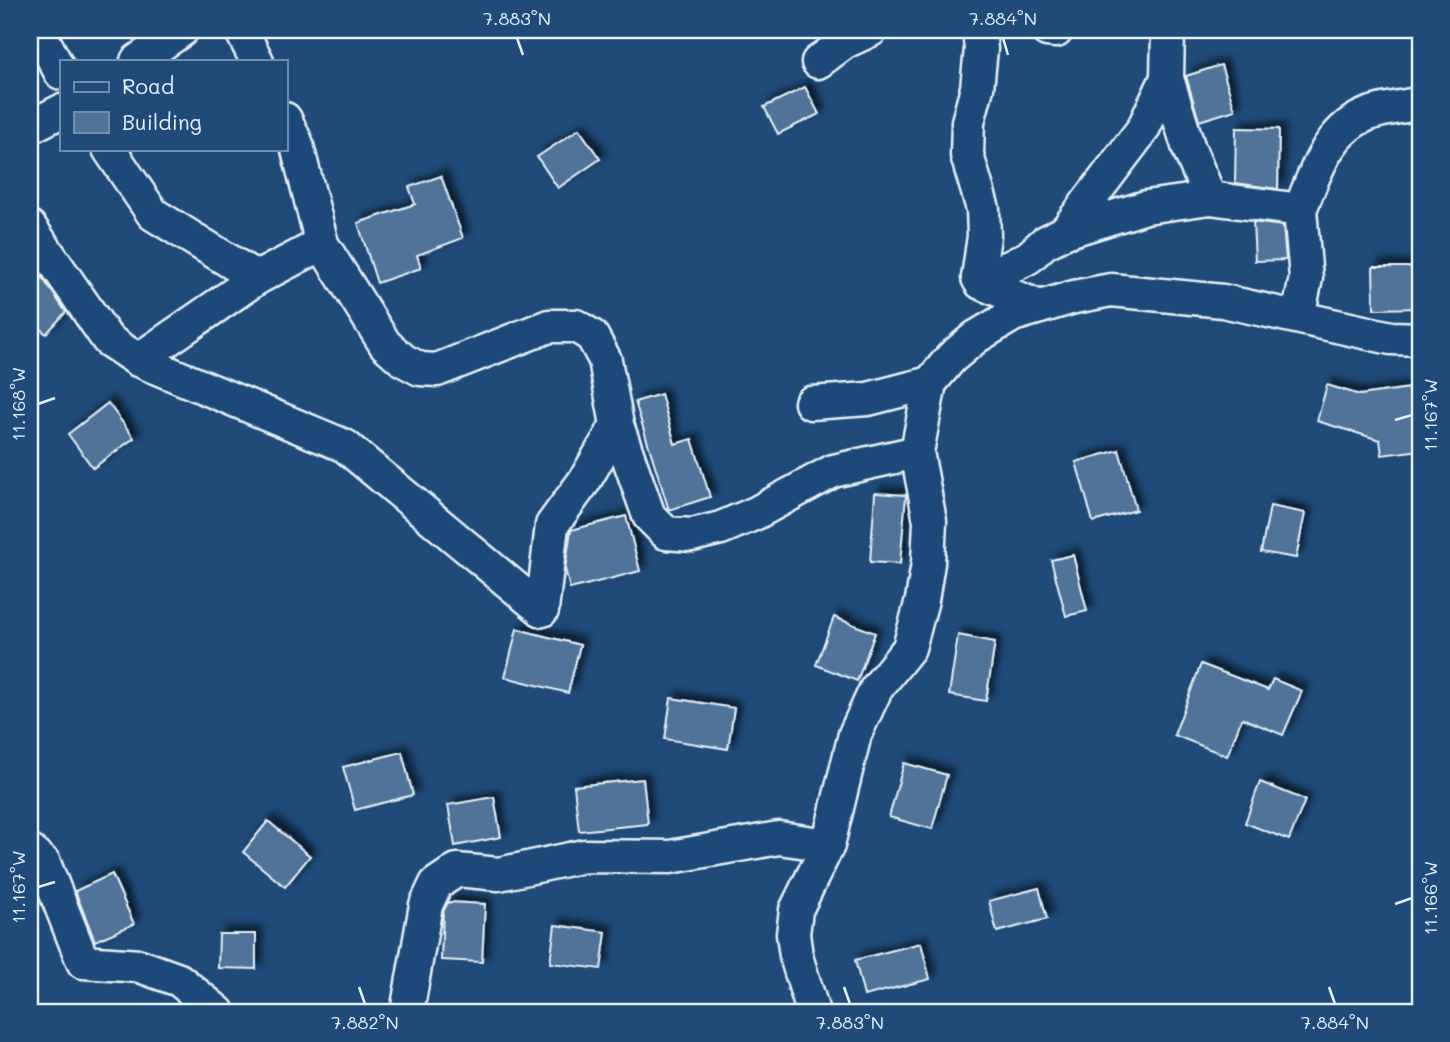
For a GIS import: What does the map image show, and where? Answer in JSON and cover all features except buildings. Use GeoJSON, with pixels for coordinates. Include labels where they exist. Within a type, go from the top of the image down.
{"type":"FeatureCollection","features":[{"type":"Feature","properties":{"kind":"street"},"geometry":{"type":"LineString","coordinates":[[38,30],[60,71]]}},
{"type":"Feature","properties":{"kind":"street"},"geometry":{"type":"LineString","coordinates":[[138,60],[182,30]]}},
{"type":"Feature","properties":{"kind":"street"},"geometry":{"type":"LineString","coordinates":[[241,30],[256,60]]}},
{"type":"Feature","properties":{"kind":"street"},"geometry":{"type":"LineString","coordinates":[[817,62],[845,42],[871,30]]}},
{"type":"Feature","properties":{"kind":"street"},"geometry":{"type":"LineString","coordinates":[[979,30],[977,88],[968,122],[967,155],[983,209],[984,236],[978,269],[979,279],[981,283],[1040,307]]}},
{"type":"Feature","properties":{"kind":"street"},"geometry":{"type":"LineString","coordinates":[[1168,30],[1167,78],[1189,149],[1210,198]]}},
{"type":"Feature","properties":{"kind":"street"},"geometry":{"type":"LineString","coordinates":[[1065,232],[1143,129],[1167,78]]}},
{"type":"Feature","properties":{"kind":"street"},"geometry":{"type":"LineString","coordinates":[[1298,317],[1306,278],[1300,210],[1320,161],[1342,128],[1370,114],[1420,103]]}},
{"type":"Feature","properties":{"kind":"street"},"geometry":{"type":"LineString","coordinates":[[30,127],[60,112]]}},
{"type":"Feature","properties":{"kind":"street"},"geometry":{"type":"LineString","coordinates":[[287,123],[296,142],[322,244],[385,344],[402,360],[420,369],[437,370],[550,326],[576,326],[592,336],[606,360],[617,425],[649,516],[666,533],[692,535],[721,528],[757,513],[833,471],[918,452]]}},
{"type":"Feature","properties":{"kind":"street"},"geometry":{"type":"LineString","coordinates":[[110,150],[153,214],[257,278]]}},
{"type":"Feature","properties":{"kind":"street"},"geometry":{"type":"LineString","coordinates":[[979,279],[1021,261],[1044,243],[1065,232],[1146,208],[1210,198],[1300,210]]}},
{"type":"Feature","properties":{"kind":"street"},"geometry":{"type":"LineString","coordinates":[[30,227],[108,340],[138,360],[345,446],[542,610],[552,525],[585,480],[617,425]]}},
{"type":"Feature","properties":{"kind":"street"},"geometry":{"type":"LineString","coordinates":[[138,360],[257,278],[322,244]]}},
{"type":"Feature","properties":{"kind":"street"},"geometry":{"type":"LineString","coordinates":[[813,1012],[796,956],[793,934],[796,910],[828,845],[855,734],[876,690],[909,648],[922,600],[928,563],[930,521],[918,452],[930,383],[951,358],[976,337],[1013,315],[1074,297],[1111,290],[1223,301],[1391,338],[1420,339]]}},
{"type":"Feature","properties":{"kind":"street"},"geometry":{"type":"LineString","coordinates":[[811,403],[868,399],[930,383]]}},
{"type":"Feature","properties":{"kind":"street"},"geometry":{"type":"LineString","coordinates":[[407,1012],[426,905],[436,884],[457,870],[499,874],[584,856],[670,857],[779,838],[828,845]]}},
{"type":"Feature","properties":{"kind":"street"},"geometry":{"type":"LineString","coordinates":[[30,851],[44,863],[83,962],[140,966],[178,980],[218,1012]]}}]}
